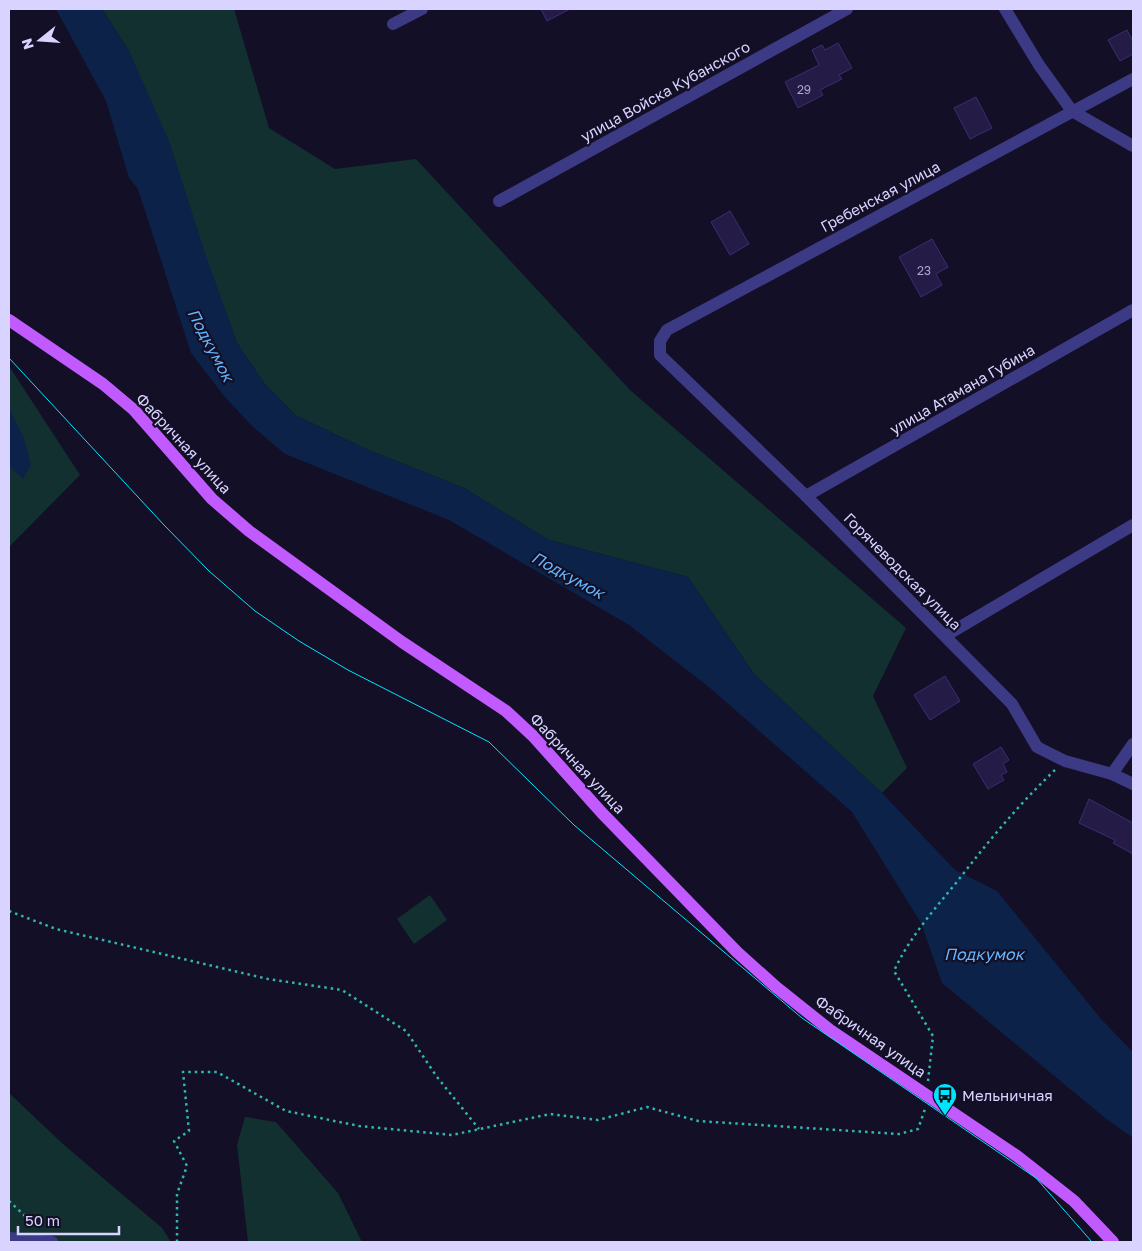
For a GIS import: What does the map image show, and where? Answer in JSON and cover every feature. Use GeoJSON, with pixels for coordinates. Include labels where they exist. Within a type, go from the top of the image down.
{"type":"FeatureCollection","features":[{"type":"Feature","properties":{"kind":"main road","name":"Фабричная улица"},"geometry":{"type":"LineString","coordinates":[[9,320],[103,384],[134,410],[212,499],[249,531],[402,642],[506,711],[533,736],[602,813],[737,952],[830,1030],[1038,1173],[1074,1201],[1113,1242]]}},
{"type":"Feature","properties":{"kind":"street"},"geometry":{"type":"LineString","coordinates":[[393,24],[422,9]]}},
{"type":"Feature","properties":{"kind":"street","name":"улица Войска Кубанского"},"geometry":{"type":"LineString","coordinates":[[499,201],[847,9]]}},
{"type":"Feature","properties":{"kind":"street"},"geometry":{"type":"LineString","coordinates":[[1006,9],[1040,65],[1072,111],[1133,146]]}},
{"type":"Feature","properties":{"kind":"street","name":"Гребенская улица"},"geometry":{"type":"LineString","coordinates":[[660,355],[660,340],[666,330],[1133,79]]}},
{"type":"Feature","properties":{"kind":"street","name":"улица Атамана Губина"},"geometry":{"type":"LineString","coordinates":[[806,496],[1133,310]]}},
{"type":"Feature","properties":{"kind":"street","name":"Горячеводская улица"},"geometry":{"type":"LineString","coordinates":[[660,355],[806,496],[1012,704],[1038,747],[1065,761],[1112,774],[1133,784]]}},
{"type":"Feature","properties":{"kind":"street"},"geometry":{"type":"LineString","coordinates":[[945,636],[1133,525]]}},
{"type":"Feature","properties":{"kind":"street"},"geometry":{"type":"LineString","coordinates":[[1112,774],[1133,744]]}},
{"type":"Feature","properties":{"kind":"street"},"geometry":{"type":"LineString","coordinates":[[9,1238],[51,1242]]}},
{"type":"Feature","properties":{"kind":"path"},"geometry":{"type":"LineString","coordinates":[[177,1242],[177,1194],[187,1166],[174,1141],[189,1131],[184,1072],[217,1072],[286,1111],[359,1126],[452,1135],[550,1114],[598,1120],[647,1106],[698,1122],[899,1134],[918,1129],[925,1110],[933,1036],[894,970],[906,945],[1023,800],[1065,761]]}},
{"type":"Feature","properties":{"kind":"path"},"geometry":{"type":"LineString","coordinates":[[9,911],[66,931],[268,979],[342,990],[406,1031],[437,1077],[479,1129]]}},
{"type":"Feature","properties":{"kind":"path"},"geometry":{"type":"LineString","coordinates":[[9,1201],[51,1242]]}},
{"type":"Feature","properties":{"kind":"green space"},"geometry":{"type":"Polygon","coordinates":[[[102,9],[234,9],[269,128],[335,169],[416,159],[630,390],[906,628],[873,696],[907,768],[882,793],[754,674],[688,577],[549,540],[464,488],[366,449],[295,415],[264,383],[237,343],[129,51],[102,9]]]}},
{"type":"Feature","properties":{"kind":"green space"},"geometry":{"type":"Polygon","coordinates":[[[9,366],[80,475],[9,547],[9,366]]]}},
{"type":"Feature","properties":{"kind":"green space"},"geometry":{"type":"Polygon","coordinates":[[[430,895],[447,920],[414,944],[397,919],[430,895]]]}},
{"type":"Feature","properties":{"kind":"green space"},"geometry":{"type":"Polygon","coordinates":[[[9,1093],[64,1145],[162,1228],[171,1242],[9,1242],[9,1093]]]}},
{"type":"Feature","properties":{"kind":"green space"},"geometry":{"type":"Polygon","coordinates":[[[245,1117],[276,1122],[338,1193],[362,1242],[248,1242],[237,1145],[245,1117]]]}},
{"type":"Feature","properties":{"kind":"water","name":"Подкумок"},"geometry":{"type":"Polygon","coordinates":[[[56,9],[102,9],[129,51],[169,141],[207,259],[237,343],[264,383],[295,415],[366,449],[464,488],[549,540],[688,577],[754,674],[882,793],[955,870],[997,891],[1101,1019],[1133,1052],[1133,1138],[1105,1118],[942,983],[921,923],[852,812],[710,688],[629,625],[449,520],[285,454],[253,427],[224,396],[191,353],[138,189],[129,178],[106,101],[56,9]]]}},
{"type":"Feature","properties":{"kind":"water"},"geometry":{"type":"Polygon","coordinates":[[[9,408],[24,438],[31,465],[23,479],[9,466],[9,408]]]}},
{"type":"Feature","properties":{"kind":"building"},"geometry":{"type":"Polygon","coordinates":[[[541,9],[570,9],[547,21],[541,9]]]}},
{"type":"Feature","properties":{"kind":"building"},"geometry":{"type":"Polygon","coordinates":[[[1127,30],[1133,41],[1133,54],[1120,61],[1108,40],[1127,30]]]}},
{"type":"Feature","properties":{"kind":"building"},"geometry":{"type":"Polygon","coordinates":[[[838,43],[852,68],[839,75],[842,79],[820,90],[823,95],[798,108],[785,82],[819,65],[812,50],[822,45],[825,50],[838,43]]]}},
{"type":"Feature","properties":{"kind":"building"},"geometry":{"type":"Polygon","coordinates":[[[976,97],[992,128],[970,139],[954,108],[976,97]]]}},
{"type":"Feature","properties":{"kind":"building"},"geometry":{"type":"Polygon","coordinates":[[[730,211],[749,244],[730,255],[711,222],[730,211]]]}},
{"type":"Feature","properties":{"kind":"building"},"geometry":{"type":"Polygon","coordinates":[[[932,239],[948,267],[936,274],[942,285],[921,297],[899,257],[932,239]]]}},
{"type":"Feature","properties":{"kind":"building"},"geometry":{"type":"Polygon","coordinates":[[[945,676],[960,701],[930,720],[914,695],[945,676]]]}},
{"type":"Feature","properties":{"kind":"building"},"geometry":{"type":"Polygon","coordinates":[[[1001,747],[1009,760],[1003,764],[1007,772],[1001,775],[1004,780],[988,789],[973,764],[1001,747]]]}},
{"type":"Feature","properties":{"kind":"building"},"geometry":{"type":"Polygon","coordinates":[[[1089,799],[1133,823],[1133,854],[1113,843],[1115,840],[1079,823],[1089,799]]]}},
{"type":"Feature","properties":{"kind":"tram line"},"geometry":{"type":"LineString","coordinates":[[9,358],[164,525],[209,571],[255,611],[299,641],[348,670],[489,742],[574,825],[802,1018],[1036,1178],[1092,1242]]}},
{"type":"Feature","properties":{"kind":"place","name":"Мельничная"},"geometry":{"type":"Point","coordinates":[945,1116]}}]}
